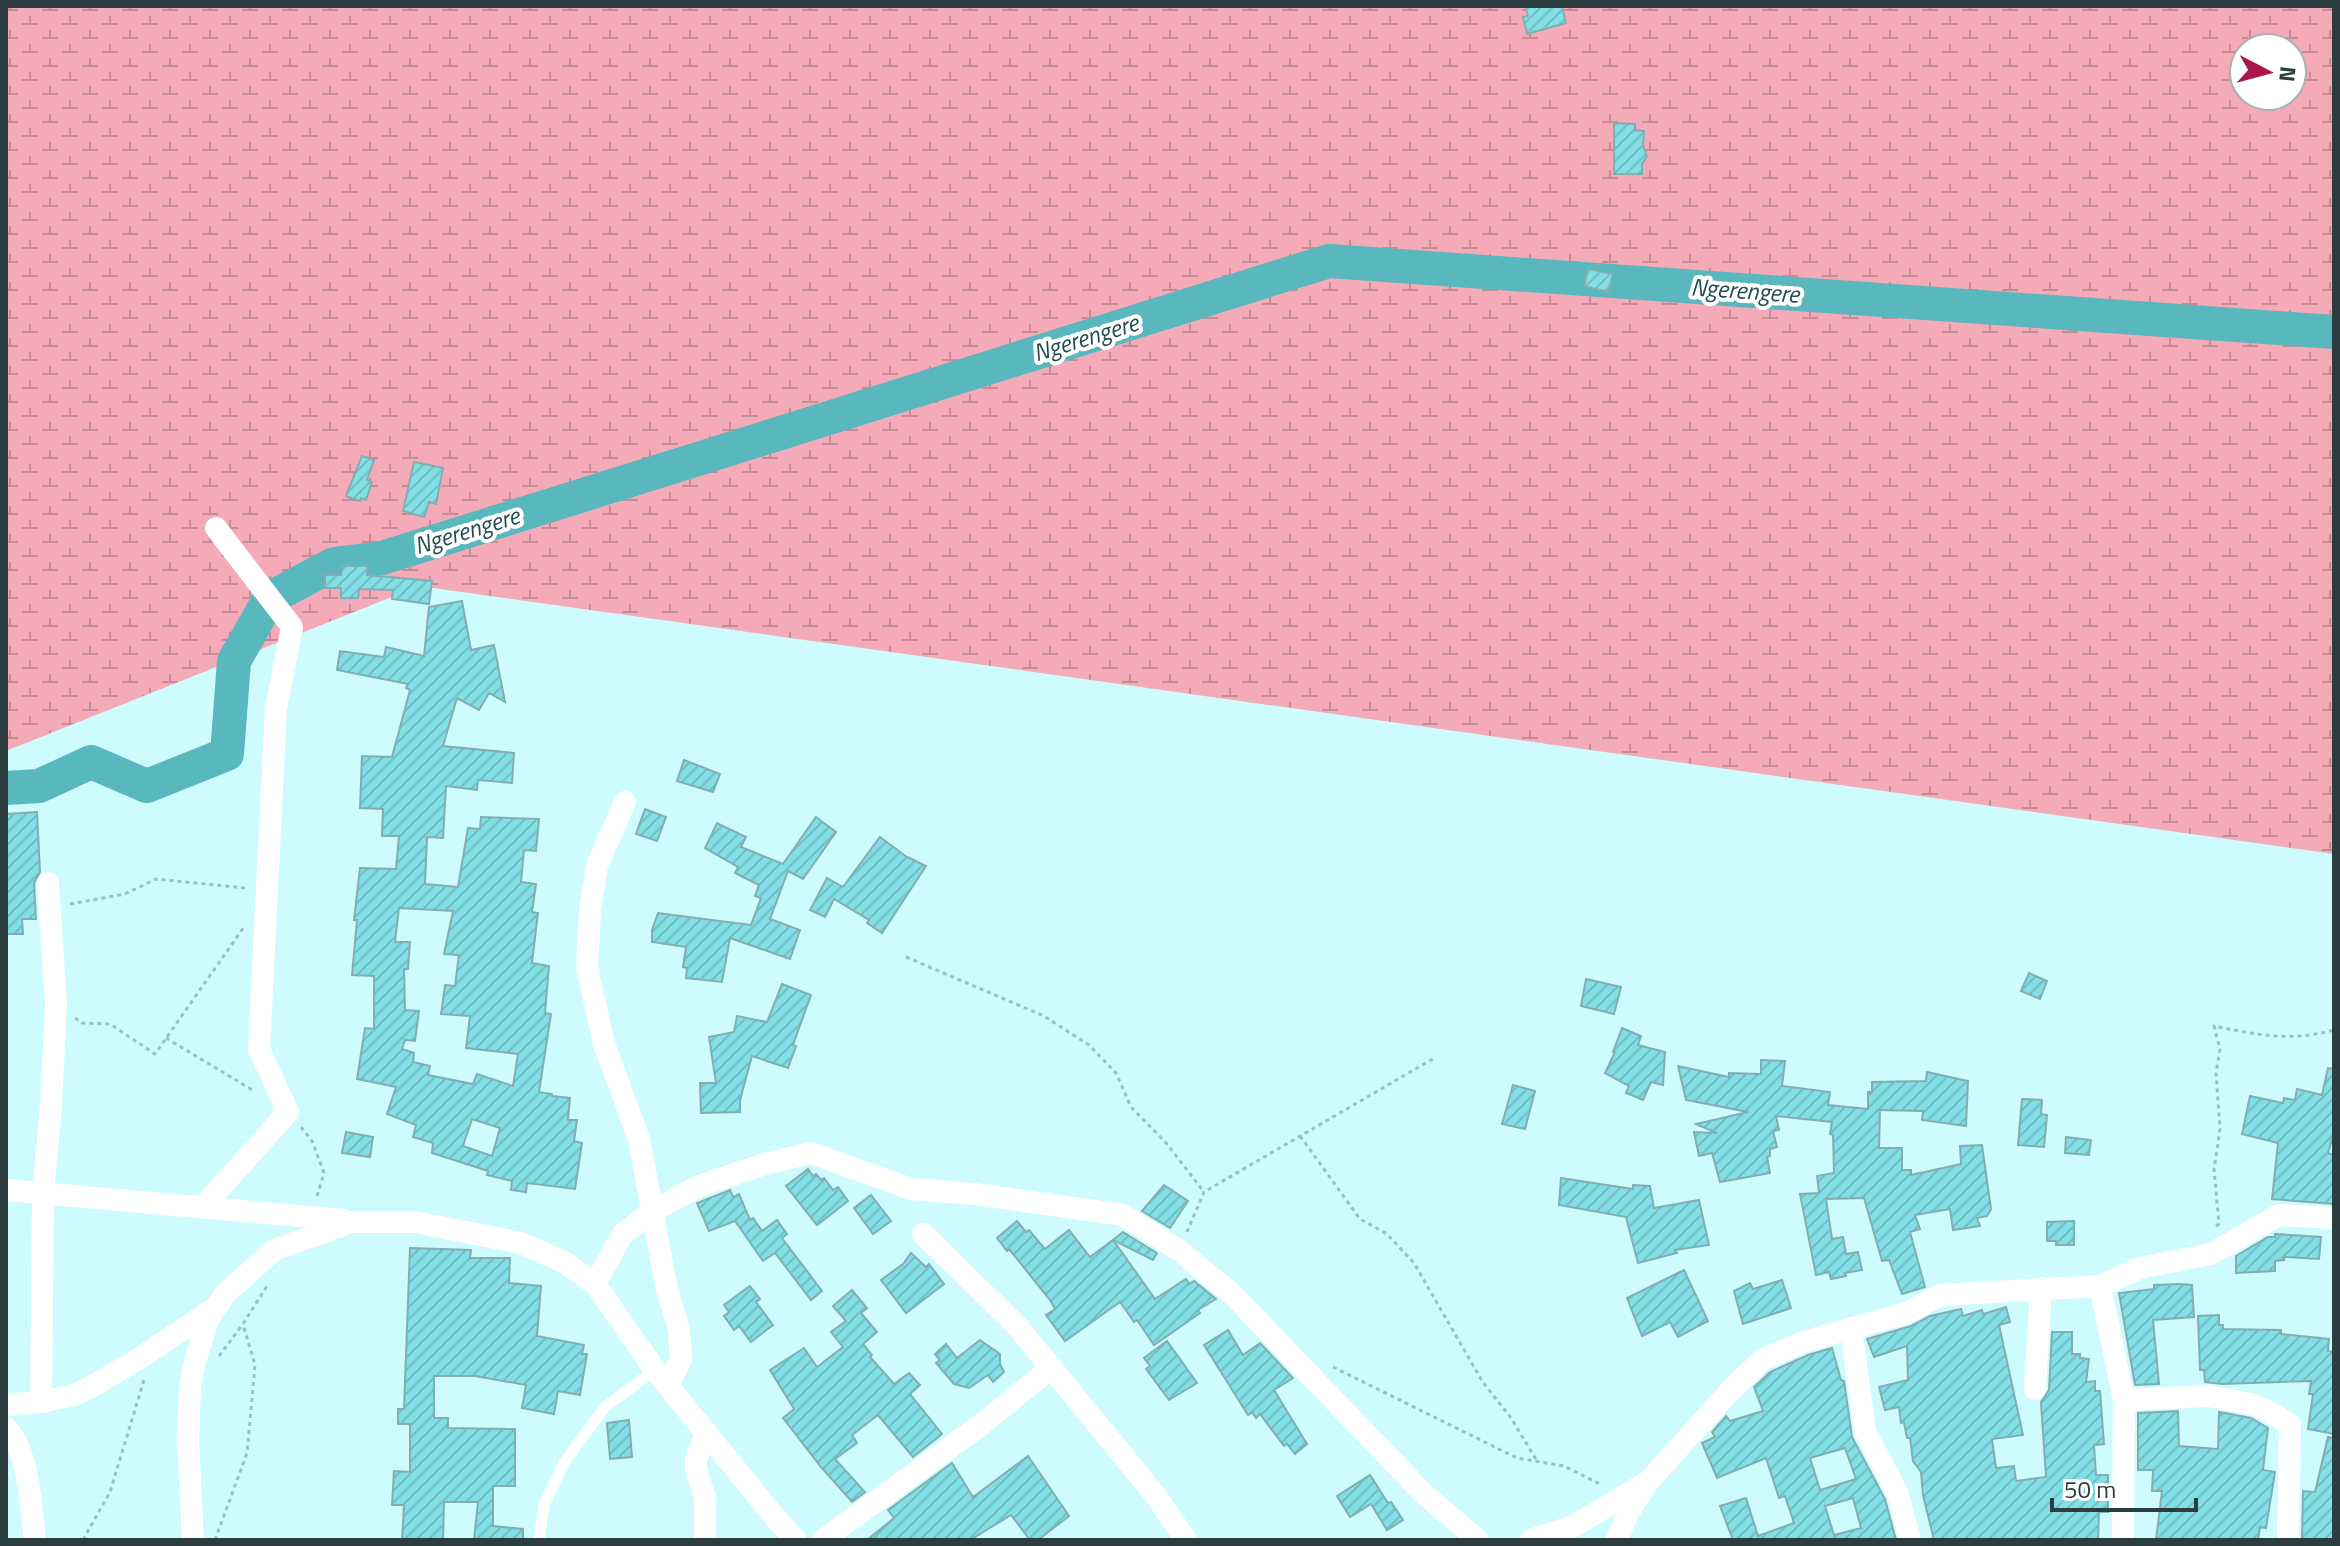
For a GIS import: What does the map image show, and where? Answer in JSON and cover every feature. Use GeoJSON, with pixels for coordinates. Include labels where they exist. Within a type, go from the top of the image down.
{"type":"FeatureCollection","features":[{"type":"Feature","properties":{"kind":"street"},"geometry":{"type":"LineString","coordinates":[[204,1206],[288,1112],[259,1049],[263,890],[276,708],[292,627],[216,528]]}},
{"type":"Feature","properties":{"kind":"street"},"geometry":{"type":"LineString","coordinates":[[625,802],[597,866],[590,909],[587,967],[604,1044],[639,1139],[667,1290],[681,1344],[681,1359],[662,1378]]}},
{"type":"Feature","properties":{"kind":"street"},"geometry":{"type":"LineString","coordinates":[[41,1402],[43,1192],[56,1005],[48,883]]}},
{"type":"Feature","properties":{"kind":"street"},"geometry":{"type":"LineString","coordinates":[[595,1284],[622,1235],[653,1211],[699,1186],[765,1164],[811,1153],[911,1189],[974,1194],[1123,1215],[1180,1251],[1232,1294],[1424,1494],[1478,1540]]}},
{"type":"Feature","properties":{"kind":"street"},"geometry":{"type":"LineString","coordinates":[[6,1190],[352,1222],[415,1222],[521,1243],[564,1262],[595,1284],[662,1378],[796,1540]]}},
{"type":"Feature","properties":{"kind":"street"},"geometry":{"type":"LineString","coordinates":[[1618,1539],[1628,1513],[1649,1481],[1762,1360],[1803,1342],[1907,1313],[1940,1295],[2100,1286],[2140,1268],[2211,1254],[2279,1215],[2334,1218]]}},
{"type":"Feature","properties":{"kind":"street"},"geometry":{"type":"LineString","coordinates":[[193,1540],[188,1440],[190,1387],[201,1338],[225,1294],[274,1250],[352,1222]]}},
{"type":"Feature","properties":{"kind":"street"},"geometry":{"type":"LineString","coordinates":[[923,1234],[1018,1327],[1156,1496],[1186,1540]]}},
{"type":"Feature","properties":{"kind":"street"},"geometry":{"type":"LineString","coordinates":[[2100,1286],[2124,1400],[2123,1540]]}},
{"type":"Feature","properties":{"kind":"street"},"geometry":{"type":"LineString","coordinates":[[2035,1389],[2041,1288]]}},
{"type":"Feature","properties":{"kind":"street"},"geometry":{"type":"LineString","coordinates":[[6,1405],[74,1395],[149,1352],[217,1307]]}},
{"type":"Feature","properties":{"kind":"street"},"geometry":{"type":"LineString","coordinates":[[1851,1328],[1865,1431],[1898,1494],[1910,1540]]}},
{"type":"Feature","properties":{"kind":"street"},"geometry":{"type":"LineString","coordinates":[[823,1540],[982,1424],[1051,1368]]}},
{"type":"Feature","properties":{"kind":"street"},"geometry":{"type":"LineString","coordinates":[[2124,1400],[2209,1396],[2256,1405],[2290,1424],[2288,1540]]}},
{"type":"Feature","properties":{"kind":"street"},"geometry":{"type":"LineString","coordinates":[[6,1428],[20,1451],[26,1474],[35,1540]]}},
{"type":"Feature","properties":{"kind":"street"},"geometry":{"type":"LineString","coordinates":[[705,1540],[705,1498],[696,1460],[706,1432]]}},
{"type":"Feature","properties":{"kind":"street"},"geometry":{"type":"LineString","coordinates":[[1531,1540],[1574,1526],[1649,1481]]}},
{"type":"Feature","properties":{"kind":"lane"},"geometry":{"type":"LineString","coordinates":[[539,1540],[544,1505],[565,1461],[605,1407],[662,1378]]}},
{"type":"Feature","properties":{"kind":"path"},"geometry":{"type":"LineString","coordinates":[[50,908],[125,894],[156,879],[263,890]]}},
{"type":"Feature","properties":{"kind":"path"},"geometry":{"type":"LineString","coordinates":[[56,1005],[82,1023],[110,1024],[155,1054],[243,928]]}},
{"type":"Feature","properties":{"kind":"path"},"geometry":{"type":"LineString","coordinates":[[906,957],[1044,1016],[1089,1045],[1116,1073],[1131,1107],[1167,1144],[1204,1192]]}},
{"type":"Feature","properties":{"kind":"path"},"geometry":{"type":"LineString","coordinates":[[2208,1233],[2219,1224],[2214,1169],[2220,1129],[2216,1073],[2220,1049],[2214,1026],[2265,1036],[2306,1037],[2334,1030]]}},
{"type":"Feature","properties":{"kind":"path"},"geometry":{"type":"LineString","coordinates":[[1180,1251],[1204,1192],[1436,1057]]}},
{"type":"Feature","properties":{"kind":"path"},"geometry":{"type":"LineString","coordinates":[[1300,1136],[1360,1219],[1387,1234],[1414,1263],[1482,1381],[1511,1418],[1537,1461]]}},
{"type":"Feature","properties":{"kind":"path"},"geometry":{"type":"LineString","coordinates":[[215,1540],[247,1453],[255,1365],[243,1324],[273,1276]]}},
{"type":"Feature","properties":{"kind":"path"},"geometry":{"type":"LineString","coordinates":[[83,1540],[110,1492],[141,1392],[149,1352]]}},
{"type":"Feature","properties":{"kind":"path"},"geometry":{"type":"LineString","coordinates":[[1332,1367],[1517,1458],[1564,1466],[1600,1486],[1612,1481]]}},
{"type":"Feature","properties":{"kind":"green space"},"geometry":{"type":"Polygon","coordinates":[[[6,6],[2334,6],[2334,854],[419,586],[6,751],[6,6]]]}},
{"type":"Feature","properties":{"kind":"building"},"geometry":{"type":"Polygon","coordinates":[[[1525,6],[1562,6],[1566,23],[1527,34],[1523,17],[1528,16],[1525,6]]]}},
{"type":"Feature","properties":{"kind":"building"},"geometry":{"type":"Polygon","coordinates":[[[1614,123],[1635,124],[1635,130],[1644,131],[1643,146],[1647,156],[1642,164],[1642,174],[1614,174],[1614,123]]]}},
{"type":"Feature","properties":{"kind":"building"},"geometry":{"type":"Polygon","coordinates":[[[1588,269],[1613,274],[1608,292],[1584,286],[1588,269]]]}},
{"type":"Feature","properties":{"kind":"building"},"geometry":{"type":"Polygon","coordinates":[[[362,456],[374,460],[367,480],[372,482],[366,500],[361,498],[360,501],[346,496],[362,456]]]}},
{"type":"Feature","properties":{"kind":"building"},"geometry":{"type":"Polygon","coordinates":[[[414,462],[443,468],[436,504],[429,502],[424,517],[403,511],[414,462]]]}},
{"type":"Feature","properties":{"kind":"building"},"geometry":{"type":"Polygon","coordinates":[[[342,566],[368,566],[367,575],[432,581],[429,604],[392,599],[393,590],[359,589],[358,598],[341,598],[341,588],[325,588],[325,575],[341,575],[342,566]]]}},
{"type":"Feature","properties":{"kind":"building"},"geometry":{"type":"Polygon","coordinates":[[[462,601],[471,650],[494,645],[505,702],[489,693],[479,710],[457,698],[443,746],[514,753],[512,783],[478,780],[477,790],[446,786],[443,838],[427,837],[425,884],[458,887],[468,828],[480,829],[481,817],[539,819],[536,851],[524,850],[521,882],[536,884],[532,912],[538,913],[532,963],[549,966],[545,1013],[551,1014],[539,1092],[570,1098],[568,1120],[577,1120],[574,1141],[582,1143],[575,1189],[527,1183],[526,1192],[511,1190],[512,1181],[487,1175],[488,1171],[432,1153],[433,1143],[413,1137],[416,1125],[387,1114],[396,1087],[357,1079],[365,1028],[374,1029],[374,976],[352,975],[360,868],[396,869],[399,836],[382,836],[383,809],[360,808],[362,756],[392,757],[410,690],[406,688],[408,684],[337,670],[340,651],[384,657],[386,647],[424,656],[429,607],[462,601]],[[399,908],[395,942],[410,942],[408,969],[404,969],[405,1010],[419,1011],[415,1041],[405,1040],[402,1049],[414,1053],[413,1062],[430,1066],[428,1075],[473,1084],[477,1074],[513,1086],[518,1054],[466,1048],[470,1016],[441,1014],[445,985],[455,986],[459,955],[444,954],[453,911],[399,908]],[[472,1119],[463,1146],[492,1156],[500,1128],[472,1119]]]}},
{"type":"Feature","properties":{"kind":"building"},"geometry":{"type":"Polygon","coordinates":[[[684,760],[720,774],[713,792],[677,781],[684,760]]]}},
{"type":"Feature","properties":{"kind":"building"},"geometry":{"type":"Polygon","coordinates":[[[645,809],[666,817],[657,841],[636,834],[645,809]]]}},
{"type":"Feature","properties":{"kind":"building"},"geometry":{"type":"Polygon","coordinates":[[[37,812],[40,872],[34,883],[36,919],[22,919],[23,934],[6,934],[6,814],[37,812]]]}},
{"type":"Feature","properties":{"kind":"building"},"geometry":{"type":"Polygon","coordinates":[[[816,817],[836,832],[803,879],[788,871],[770,919],[800,930],[790,959],[730,938],[722,982],[686,978],[687,968],[683,967],[686,947],[652,942],[652,930],[658,913],[751,925],[761,898],[755,896],[759,885],[735,873],[738,867],[705,848],[717,823],[746,837],[741,847],[783,864],[816,817]]]}},
{"type":"Feature","properties":{"kind":"building"},"geometry":{"type":"Polygon","coordinates":[[[880,837],[907,857],[926,866],[882,933],[867,923],[869,920],[834,899],[825,917],[810,910],[827,878],[843,887],[880,837]]]}},
{"type":"Feature","properties":{"kind":"building"},"geometry":{"type":"Polygon","coordinates":[[[2029,973],[2047,981],[2040,999],[2021,991],[2029,973]]]}},
{"type":"Feature","properties":{"kind":"building"},"geometry":{"type":"Polygon","coordinates":[[[1586,979],[1621,987],[1614,1014],[1581,1006],[1586,979]]]}},
{"type":"Feature","properties":{"kind":"building"},"geometry":{"type":"Polygon","coordinates":[[[782,984],[811,995],[788,1068],[752,1056],[740,1100],[740,1112],[701,1113],[700,1083],[716,1083],[709,1037],[734,1032],[737,1016],[767,1022],[782,984]]]}},
{"type":"Feature","properties":{"kind":"building"},"geometry":{"type":"Polygon","coordinates":[[[1622,1028],[1641,1036],[1638,1045],[1665,1052],[1663,1085],[1651,1082],[1643,1100],[1626,1093],[1629,1086],[1605,1073],[1622,1028]]]}},
{"type":"Feature","properties":{"kind":"building"},"geometry":{"type":"Polygon","coordinates":[[[1761,1060],[1785,1061],[1782,1086],[1830,1092],[1828,1105],[1868,1109],[1868,1092],[1872,1092],[1872,1082],[1926,1081],[1927,1072],[1968,1081],[1966,1126],[1922,1120],[1923,1111],[1880,1110],[1879,1148],[1902,1148],[1902,1170],[1911,1170],[1911,1175],[1961,1164],[1960,1146],[1982,1145],[1991,1209],[1987,1216],[1977,1218],[1980,1226],[1953,1230],[1950,1209],[1915,1215],[1920,1229],[1910,1232],[1925,1287],[1902,1294],[1889,1260],[1882,1261],[1864,1198],[1826,1199],[1832,1239],[1843,1237],[1846,1254],[1858,1252],[1862,1270],[1831,1279],[1829,1272],[1816,1275],[1800,1194],[1819,1193],[1817,1176],[1834,1173],[1833,1135],[1830,1134],[1832,1122],[1776,1116],[1779,1130],[1773,1131],[1777,1147],[1770,1149],[1770,1156],[1767,1157],[1770,1173],[1720,1182],[1712,1153],[1699,1156],[1694,1132],[1717,1133],[1696,1124],[1748,1112],[1686,1100],[1678,1066],[1729,1077],[1729,1073],[1761,1074],[1761,1060]]]}},
{"type":"Feature","properties":{"kind":"building"},"geometry":{"type":"Polygon","coordinates":[[[2328,1068],[2334,1069],[2334,1133],[2328,1153],[2334,1155],[2334,1204],[2272,1199],[2278,1143],[2242,1134],[2250,1096],[2283,1103],[2284,1098],[2295,1100],[2297,1089],[2322,1095],[2328,1068]]]}},
{"type":"Feature","properties":{"kind":"building"},"geometry":{"type":"Polygon","coordinates":[[[1513,1085],[1535,1091],[1525,1129],[1502,1124],[1513,1085]]]}},
{"type":"Feature","properties":{"kind":"building"},"geometry":{"type":"Polygon","coordinates":[[[2022,1099],[2042,1100],[2041,1114],[2047,1115],[2044,1147],[2018,1145],[2022,1099]]]}},
{"type":"Feature","properties":{"kind":"building"},"geometry":{"type":"Polygon","coordinates":[[[346,1132],[373,1137],[370,1157],[342,1153],[346,1132]]]}},
{"type":"Feature","properties":{"kind":"building"},"geometry":{"type":"Polygon","coordinates":[[[2066,1137],[2091,1140],[2089,1155],[2065,1153],[2066,1137]]]}},
{"type":"Feature","properties":{"kind":"building"},"geometry":{"type":"Polygon","coordinates":[[[808,1169],[813,1176],[816,1174],[821,1180],[824,1178],[833,1190],[838,1187],[848,1201],[817,1225],[786,1186],[808,1169]]]}},
{"type":"Feature","properties":{"kind":"building"},"geometry":{"type":"Polygon","coordinates":[[[1561,1178],[1633,1189],[1633,1185],[1650,1186],[1654,1208],[1699,1200],[1709,1245],[1675,1250],[1677,1253],[1638,1263],[1626,1217],[1559,1205],[1561,1178]]]}},
{"type":"Feature","properties":{"kind":"building"},"geometry":{"type":"Polygon","coordinates":[[[1164,1185],[1188,1201],[1170,1228],[1142,1211],[1164,1185]]]}},
{"type":"Feature","properties":{"kind":"building"},"geometry":{"type":"Polygon","coordinates":[[[730,1190],[733,1197],[739,1194],[750,1220],[753,1218],[762,1231],[777,1220],[787,1234],[782,1238],[822,1291],[811,1300],[775,1253],[763,1261],[735,1221],[709,1231],[697,1203],[730,1190]]]}},
{"type":"Feature","properties":{"kind":"building"},"geometry":{"type":"Polygon","coordinates":[[[871,1195],[891,1221],[873,1234],[854,1208],[871,1195]]]}},
{"type":"Feature","properties":{"kind":"building"},"geometry":{"type":"Polygon","coordinates":[[[1017,1221],[1045,1249],[1069,1230],[1090,1257],[1113,1240],[1155,1299],[1186,1279],[1189,1284],[1194,1281],[1216,1299],[1154,1345],[1120,1302],[1065,1341],[1046,1315],[1055,1309],[1050,1300],[997,1238],[1017,1221]]]}},
{"type":"Feature","properties":{"kind":"building"},"geometry":{"type":"Polygon","coordinates":[[[2074,1221],[2074,1245],[2056,1245],[2056,1241],[2047,1241],[2047,1222],[2074,1221]]]}},
{"type":"Feature","properties":{"kind":"building"},"geometry":{"type":"Polygon","coordinates":[[[1123,1232],[1157,1253],[1153,1260],[1113,1240],[1123,1232]]]}},
{"type":"Feature","properties":{"kind":"building"},"geometry":{"type":"Polygon","coordinates":[[[2275,1234],[2321,1237],[2319,1259],[2284,1257],[2284,1260],[2275,1261],[2275,1271],[2236,1273],[2236,1256],[2268,1237],[2275,1237],[2275,1234]]]}},
{"type":"Feature","properties":{"kind":"building"},"geometry":{"type":"Polygon","coordinates":[[[410,1248],[471,1250],[470,1258],[510,1258],[509,1283],[541,1286],[537,1336],[584,1345],[582,1354],[587,1354],[580,1395],[558,1391],[554,1414],[522,1408],[526,1385],[475,1376],[434,1376],[434,1418],[448,1418],[448,1428],[515,1429],[515,1486],[493,1486],[493,1526],[523,1529],[523,1540],[474,1540],[478,1502],[444,1502],[443,1540],[402,1540],[404,1505],[392,1505],[394,1471],[410,1472],[410,1424],[398,1424],[398,1409],[404,1409],[410,1248]]]}},
{"type":"Feature","properties":{"kind":"building"},"geometry":{"type":"Polygon","coordinates":[[[911,1253],[926,1267],[929,1264],[944,1284],[906,1313],[881,1280],[903,1264],[911,1253]]]}},
{"type":"Feature","properties":{"kind":"building"},"geometry":{"type":"Polygon","coordinates":[[[1684,1270],[1708,1321],[1678,1337],[1670,1322],[1642,1336],[1627,1298],[1684,1270]]]}},
{"type":"Feature","properties":{"kind":"building"},"geometry":{"type":"Polygon","coordinates":[[[1782,1280],[1791,1308],[1743,1324],[1734,1291],[1750,1283],[1753,1289],[1782,1280]]]}},
{"type":"Feature","properties":{"kind":"building"},"geometry":{"type":"Polygon","coordinates":[[[2154,1285],[2192,1285],[2194,1317],[2153,1320],[2159,1384],[2135,1385],[2119,1293],[2154,1289],[2154,1285]]]}},
{"type":"Feature","properties":{"kind":"building"},"geometry":{"type":"Polygon","coordinates":[[[750,1286],[760,1299],[756,1302],[773,1325],[751,1342],[739,1326],[734,1330],[724,1316],[729,1312],[724,1305],[750,1286]]]}},
{"type":"Feature","properties":{"kind":"building"},"geometry":{"type":"Polygon","coordinates":[[[852,1290],[867,1308],[861,1313],[877,1332],[863,1344],[872,1355],[870,1357],[894,1384],[909,1373],[920,1385],[910,1394],[942,1434],[913,1457],[878,1415],[852,1435],[857,1443],[835,1459],[865,1492],[852,1502],[783,1418],[794,1409],[770,1370],[804,1348],[817,1367],[843,1347],[831,1332],[846,1321],[833,1306],[852,1290]]]}},
{"type":"Feature","properties":{"kind":"building"},"geometry":{"type":"Polygon","coordinates":[[[2006,1307],[2010,1322],[1999,1325],[2023,1435],[1992,1439],[1996,1468],[2014,1466],[2016,1481],[2046,1477],[2041,1402],[2049,1390],[2052,1332],[2072,1332],[2072,1354],[2089,1359],[2086,1382],[2095,1381],[2095,1391],[2100,1391],[2104,1444],[2094,1445],[2096,1475],[2108,1475],[2108,1512],[2099,1512],[2098,1540],[1934,1540],[1921,1472],[1913,1461],[1910,1438],[1907,1438],[1904,1422],[1901,1423],[1899,1407],[1885,1410],[1879,1387],[1908,1380],[1907,1346],[1874,1357],[1867,1339],[1911,1326],[1930,1316],[1961,1309],[1963,1316],[1982,1310],[1983,1314],[2006,1307]]]}},
{"type":"Feature","properties":{"kind":"building"},"geometry":{"type":"Polygon","coordinates":[[[2219,1315],[2219,1325],[2223,1325],[2223,1329],[2281,1330],[2281,1334],[2329,1339],[2328,1351],[2334,1352],[2334,1434],[2308,1429],[2313,1394],[2309,1394],[2311,1381],[2205,1382],[2204,1370],[2200,1370],[2198,1316],[2219,1315]]]}},
{"type":"Feature","properties":{"kind":"building"},"geometry":{"type":"Polygon","coordinates":[[[1228,1330],[1243,1355],[1260,1343],[1293,1378],[1274,1390],[1307,1444],[1295,1454],[1287,1444],[1284,1446],[1260,1414],[1256,1418],[1252,1412],[1248,1415],[1204,1345],[1228,1330]]]}},
{"type":"Feature","properties":{"kind":"building"},"geometry":{"type":"Polygon","coordinates":[[[980,1340],[1000,1354],[1004,1372],[993,1382],[988,1375],[969,1388],[954,1384],[936,1363],[940,1360],[935,1354],[946,1344],[957,1358],[980,1340]]]}},
{"type":"Feature","properties":{"kind":"building"},"geometry":{"type":"Polygon","coordinates":[[[1167,1341],[1197,1383],[1169,1400],[1146,1369],[1150,1366],[1144,1358],[1167,1341]]]}},
{"type":"Feature","properties":{"kind":"building"},"geometry":{"type":"Polygon","coordinates":[[[1832,1348],[1841,1380],[1844,1381],[1852,1437],[1885,1499],[1896,1540],[1733,1540],[1720,1506],[1746,1498],[1758,1536],[1794,1523],[1785,1496],[1779,1498],[1766,1458],[1717,1478],[1702,1443],[1715,1437],[1712,1432],[1726,1416],[1730,1421],[1763,1411],[1754,1387],[1770,1372],[1832,1348]],[[1845,1448],[1810,1458],[1820,1490],[1856,1479],[1845,1448]],[[1853,1498],[1825,1506],[1834,1535],[1861,1528],[1853,1498]]]}},
{"type":"Feature","properties":{"kind":"building"},"geometry":{"type":"Polygon","coordinates":[[[2178,1411],[2179,1446],[2218,1449],[2219,1412],[2251,1418],[2268,1428],[2263,1470],[2275,1472],[2266,1528],[2260,1527],[2258,1540],[2156,1540],[2162,1491],[2152,1491],[2153,1470],[2138,1470],[2138,1413],[2178,1411]]]}},
{"type":"Feature","properties":{"kind":"building"},"geometry":{"type":"Polygon","coordinates":[[[629,1420],[632,1457],[610,1459],[607,1423],[629,1420]]]}},
{"type":"Feature","properties":{"kind":"building"},"geometry":{"type":"Polygon","coordinates":[[[2328,1437],[2334,1438],[2334,1540],[2302,1540],[2303,1491],[2315,1492],[2328,1437]]]}},
{"type":"Feature","properties":{"kind":"building"},"geometry":{"type":"Polygon","coordinates":[[[1028,1456],[1069,1516],[1038,1540],[1030,1540],[1011,1515],[970,1540],[867,1540],[894,1518],[888,1510],[952,1463],[973,1497],[1028,1456]]]}},
{"type":"Feature","properties":{"kind":"building"},"geometry":{"type":"Polygon","coordinates":[[[1370,1475],[1403,1520],[1387,1530],[1371,1504],[1350,1517],[1337,1496],[1370,1475]]]}},
{"type":"Feature","properties":{"kind":"waterway","name":"Ngerengere"},"geometry":{"type":"LineString","coordinates":[[6,788],[39,786],[91,762],[147,786],[227,754],[234,661],[270,598],[334,564],[382,558],[1329,261],[2334,332]]}}]}
